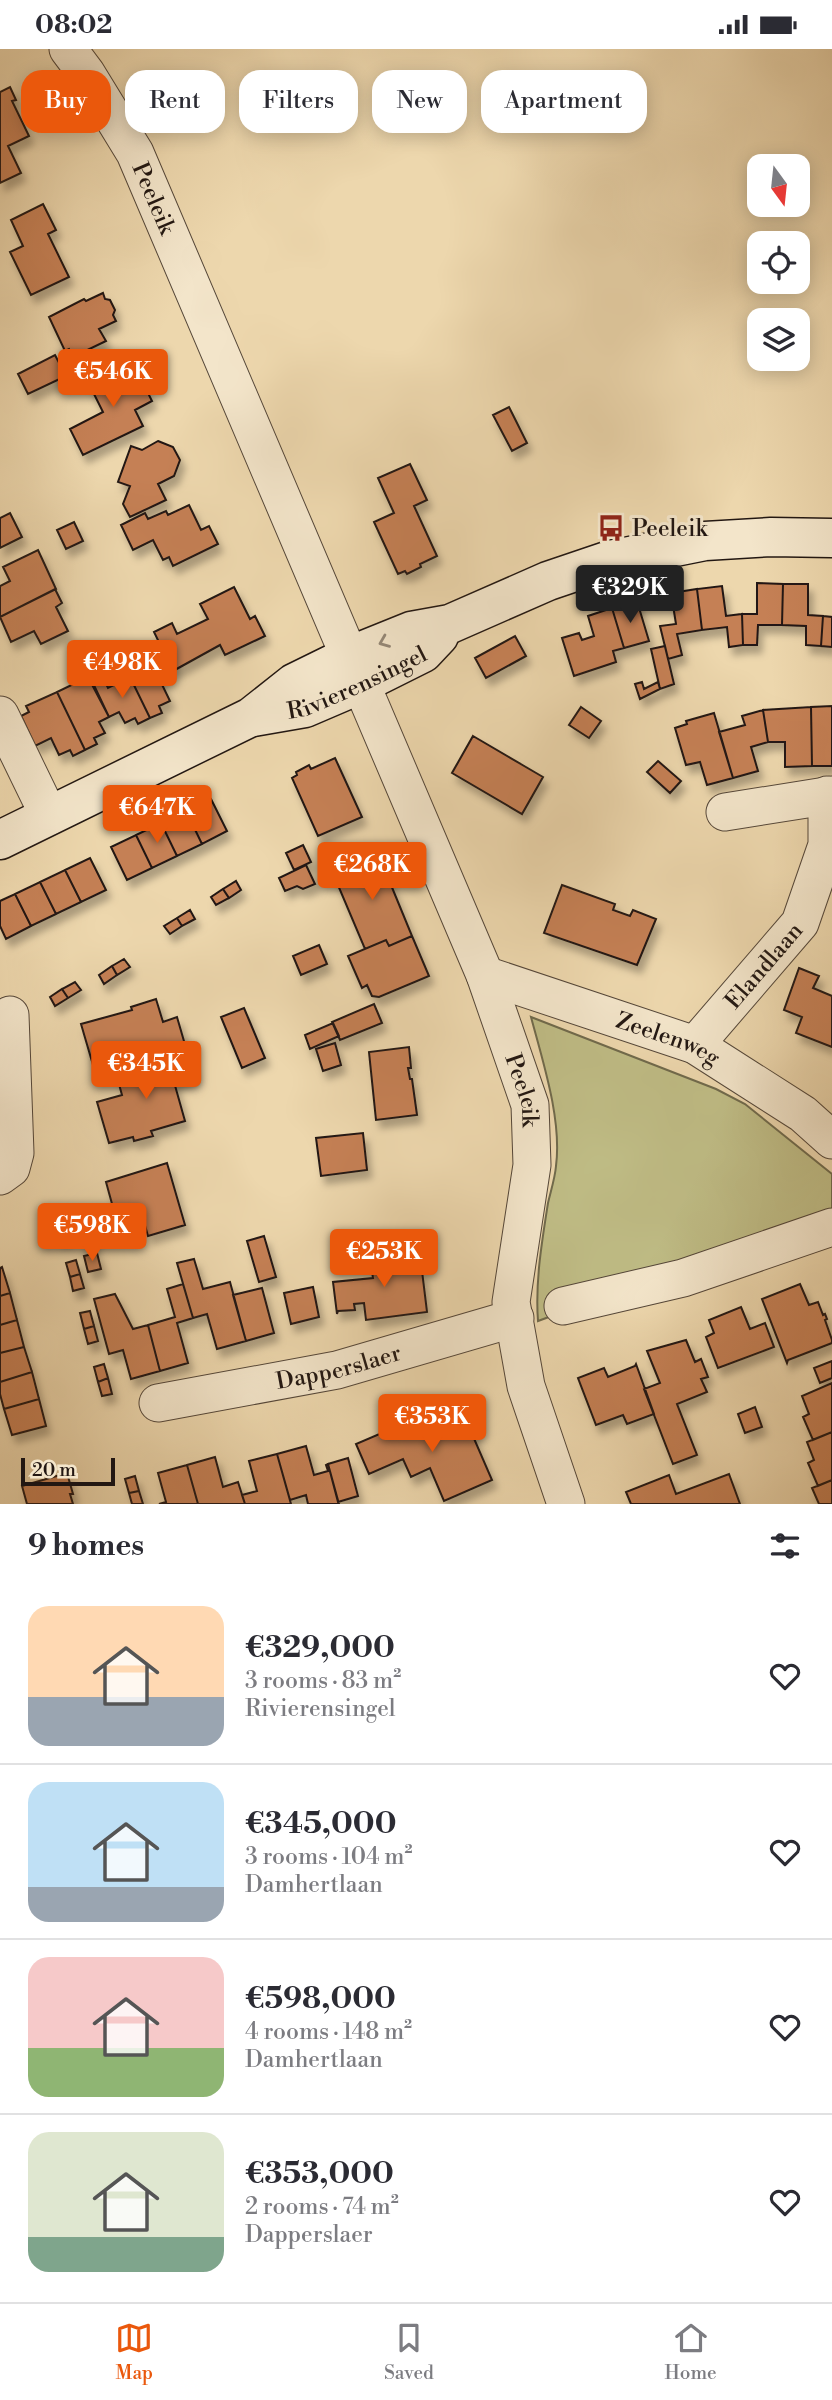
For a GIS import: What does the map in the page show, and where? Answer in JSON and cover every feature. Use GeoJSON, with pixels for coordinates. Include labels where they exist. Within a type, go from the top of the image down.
{"type":"FeatureCollection","features":[{"type":"Feature","properties":{"kind":"street","name":"Peeleik"},"geometry":{"type":"LineString","coordinates":[[68,49],[86,73],[135,153],[485,975],[530,1105],[532,1165],[511,1302],[526,1386],[566,1504]]}},
{"type":"Feature","properties":{"kind":"street","name":"Rivierensingel"},"geometry":{"type":"LineString","coordinates":[[0,840],[251,717],[305,708],[355,670],[423,653],[450,624],[548,581],[610,560],[705,541],[771,537],[832,538]]}},
{"type":"Feature","properties":{"kind":"street"},"geometry":{"type":"LineString","coordinates":[[0,715],[49,817]]}},
{"type":"Feature","properties":{"kind":"street","name":"Elandlaan"},"geometry":{"type":"LineString","coordinates":[[695,1045],[800,923],[827,845],[830,795],[725,812]]}},
{"type":"Feature","properties":{"kind":"street","name":"Zeelenweg"},"geometry":{"type":"LineString","coordinates":[[485,975],[695,1045],[803,1114],[832,1140]]}},
{"type":"Feature","properties":{"kind":"street"},"geometry":{"type":"LineString","coordinates":[[0,1176],[11,1168],[15,1153],[10,1015]]}},
{"type":"Feature","properties":{"kind":"street"},"geometry":{"type":"LineString","coordinates":[[563,1306],[682,1278],[832,1227]]}},
{"type":"Feature","properties":{"kind":"street","name":"Dapperslaer"},"geometry":{"type":"LineString","coordinates":[[158,1403],[338,1370],[515,1318]]}},
{"type":"Feature","properties":{"kind":"shaded area"},"geometry":{"type":"Polygon","coordinates":[[[531,1017],[716,1089],[745,1104],[832,1174],[832,1218],[800,1224],[538,1321],[540,1262],[557,1148],[554,1111],[531,1017]]]}},
{"type":"Feature","properties":{"kind":"building"},"geometry":{"type":"Polygon","coordinates":[[[10,87],[16,100],[12,101],[21,120],[21,133],[28,133],[29,136],[8,146],[21,173],[0,183],[0,92],[10,87]]]}},
{"type":"Feature","properties":{"kind":"building"},"geometry":{"type":"Polygon","coordinates":[[[43,204],[56,230],[48,234],[69,277],[31,295],[10,252],[23,246],[11,220],[43,204]]]}},
{"type":"Feature","properties":{"kind":"building"},"geometry":{"type":"Polygon","coordinates":[[[103,293],[115,310],[113,315],[116,321],[99,329],[106,341],[73,357],[69,349],[65,351],[49,317],[84,299],[86,301],[103,293]]]}},
{"type":"Feature","properties":{"kind":"building"},"geometry":{"type":"Polygon","coordinates":[[[55,355],[66,376],[28,394],[18,374],[55,355]]]}},
{"type":"Feature","properties":{"kind":"building"},"geometry":{"type":"Polygon","coordinates":[[[133,362],[152,401],[135,410],[143,426],[83,455],[70,429],[103,412],[89,384],[133,362]]]}},
{"type":"Feature","properties":{"kind":"building"},"geometry":{"type":"Polygon","coordinates":[[[509,407],[527,443],[512,451],[493,415],[509,407]]]}},
{"type":"Feature","properties":{"kind":"building"},"geometry":{"type":"Polygon","coordinates":[[[158,441],[173,447],[180,460],[174,476],[158,484],[166,500],[130,517],[123,504],[130,486],[118,482],[131,446],[142,450],[158,441]]]}},
{"type":"Feature","properties":{"kind":"building"},"geometry":{"type":"Polygon","coordinates":[[[410,464],[427,500],[414,506],[437,556],[407,574],[405,571],[398,574],[374,522],[394,513],[378,478],[410,464]]]}},
{"type":"Feature","properties":{"kind":"building"},"geometry":{"type":"Polygon","coordinates":[[[189,505],[201,530],[209,526],[218,544],[173,566],[169,557],[163,560],[153,540],[133,550],[121,525],[145,513],[148,519],[166,511],[168,515],[189,505]]]}},
{"type":"Feature","properties":{"kind":"building"},"geometry":{"type":"Polygon","coordinates":[[[10,513],[22,537],[0,548],[0,518],[10,513]]]}},
{"type":"Feature","properties":{"kind":"building"},"geometry":{"type":"Polygon","coordinates":[[[74,522],[83,541],[66,549],[57,530],[74,522]]]}},
{"type":"Feature","properties":{"kind":"building"},"geometry":{"type":"Polygon","coordinates":[[[38,550],[56,589],[0,617],[0,586],[10,581],[3,567],[38,550]]]}},
{"type":"Feature","properties":{"kind":"building"},"geometry":{"type":"Polygon","coordinates":[[[757,583],[783,584],[782,625],[758,625],[757,645],[743,645],[742,614],[757,614],[757,583]]]}},
{"type":"Feature","properties":{"kind":"building"},"geometry":{"type":"Polygon","coordinates":[[[783,584],[808,584],[808,615],[823,616],[821,646],[806,645],[806,626],[782,625],[783,584]]]}},
{"type":"Feature","properties":{"kind":"building"},"geometry":{"type":"Polygon","coordinates":[[[722,586],[726,616],[742,614],[743,645],[729,647],[727,627],[702,630],[697,589],[722,586]]]}},
{"type":"Feature","properties":{"kind":"building"},"geometry":{"type":"Polygon","coordinates":[[[234,587],[250,619],[255,616],[265,636],[225,655],[220,645],[173,671],[154,632],[172,623],[177,634],[208,619],[200,604],[234,587]]]}},
{"type":"Feature","properties":{"kind":"building"},"geometry":{"type":"Polygon","coordinates":[[[55,589],[62,603],[56,607],[68,631],[41,644],[34,631],[11,642],[0,617],[55,589]]]}},
{"type":"Feature","properties":{"kind":"building"},"geometry":{"type":"Polygon","coordinates":[[[697,589],[702,630],[677,634],[682,655],[668,659],[660,626],[676,624],[671,593],[697,589]]]}},
{"type":"Feature","properties":{"kind":"building"},"geometry":{"type":"Polygon","coordinates":[[[637,601],[649,641],[624,648],[612,608],[637,601]]]}},
{"type":"Feature","properties":{"kind":"building"},"geometry":{"type":"Polygon","coordinates":[[[612,608],[624,648],[613,651],[616,662],[574,676],[562,638],[579,633],[582,640],[594,636],[588,616],[612,608]]]}},
{"type":"Feature","properties":{"kind":"building"},"geometry":{"type":"Polygon","coordinates":[[[823,616],[832,617],[832,647],[821,646],[823,616]]]}},
{"type":"Feature","properties":{"kind":"building"},"geometry":{"type":"Polygon","coordinates":[[[515,636],[526,656],[486,678],[475,658],[515,636]]]}},
{"type":"Feature","properties":{"kind":"building"},"geometry":{"type":"Polygon","coordinates":[[[665,646],[674,684],[660,689],[651,649],[665,646]]]}},
{"type":"Feature","properties":{"kind":"building"},"geometry":{"type":"Polygon","coordinates":[[[153,666],[170,701],[159,706],[162,713],[150,718],[130,677],[153,666]]]}},
{"type":"Feature","properties":{"kind":"building"},"geometry":{"type":"Polygon","coordinates":[[[102,675],[108,688],[130,677],[150,718],[138,724],[135,718],[125,723],[119,712],[109,717],[92,681],[102,675]]]}},
{"type":"Feature","properties":{"kind":"building"},"geometry":{"type":"Polygon","coordinates":[[[88,677],[109,717],[99,722],[105,733],[94,738],[97,744],[85,750],[57,692],[88,677]]]}},
{"type":"Feature","properties":{"kind":"building"},"geometry":{"type":"Polygon","coordinates":[[[642,682],[644,689],[658,682],[660,689],[640,699],[635,684],[642,682]]]}},
{"type":"Feature","properties":{"kind":"building"},"geometry":{"type":"Polygon","coordinates":[[[57,692],[85,750],[73,756],[70,750],[59,755],[51,738],[35,746],[21,716],[29,712],[26,706],[57,692]]]}},
{"type":"Feature","properties":{"kind":"building"},"geometry":{"type":"Polygon","coordinates":[[[832,706],[832,766],[812,766],[811,707],[832,706]]]}},
{"type":"Feature","properties":{"kind":"building"},"geometry":{"type":"Polygon","coordinates":[[[581,707],[601,721],[589,738],[569,725],[581,707]]]}},
{"type":"Feature","properties":{"kind":"building"},"geometry":{"type":"Polygon","coordinates":[[[811,707],[812,766],[785,767],[785,742],[768,742],[763,710],[811,707]]]}},
{"type":"Feature","properties":{"kind":"building"},"geometry":{"type":"Polygon","coordinates":[[[763,710],[768,742],[751,747],[758,771],[733,778],[719,732],[745,725],[742,716],[763,710]]]}},
{"type":"Feature","properties":{"kind":"building"},"geometry":{"type":"Polygon","coordinates":[[[714,713],[733,778],[707,785],[700,762],[686,765],[675,728],[687,724],[686,721],[714,713]]]}},
{"type":"Feature","properties":{"kind":"building"},"geometry":{"type":"Polygon","coordinates":[[[473,736],[543,777],[522,814],[452,773],[473,736]]]}},
{"type":"Feature","properties":{"kind":"building"},"geometry":{"type":"Polygon","coordinates":[[[335,758],[362,817],[318,836],[292,778],[297,775],[296,772],[309,765],[311,769],[335,758]]]}},
{"type":"Feature","properties":{"kind":"building"},"geometry":{"type":"Polygon","coordinates":[[[658,761],[681,781],[670,793],[647,772],[658,761]]]}},
{"type":"Feature","properties":{"kind":"building"},"geometry":{"type":"Polygon","coordinates":[[[211,799],[227,831],[202,844],[186,811],[211,799]]]}},
{"type":"Feature","properties":{"kind":"building"},"geometry":{"type":"Polygon","coordinates":[[[186,811],[202,844],[177,856],[161,823],[186,811]]]}},
{"type":"Feature","properties":{"kind":"building"},"geometry":{"type":"Polygon","coordinates":[[[161,823],[177,856],[152,868],[136,835],[161,823]]]}},
{"type":"Feature","properties":{"kind":"building"},"geometry":{"type":"Polygon","coordinates":[[[136,835],[152,868],[127,880],[111,847],[136,835]]]}},
{"type":"Feature","properties":{"kind":"building"},"geometry":{"type":"Polygon","coordinates":[[[303,845],[311,862],[294,870],[286,853],[303,845]]]}},
{"type":"Feature","properties":{"kind":"building"},"geometry":{"type":"Polygon","coordinates":[[[377,851],[412,936],[389,946],[386,940],[365,949],[332,871],[377,851]]]}},
{"type":"Feature","properties":{"kind":"building"},"geometry":{"type":"Polygon","coordinates":[[[90,858],[106,890],[81,902],[65,870],[90,858]]]}},
{"type":"Feature","properties":{"kind":"building"},"geometry":{"type":"Polygon","coordinates":[[[306,865],[315,884],[303,889],[297,886],[285,891],[279,878],[306,865]]]}},
{"type":"Feature","properties":{"kind":"building"},"geometry":{"type":"Polygon","coordinates":[[[65,870],[81,902],[56,914],[40,882],[65,870]]]}},
{"type":"Feature","properties":{"kind":"building"},"geometry":{"type":"Polygon","coordinates":[[[236,881],[241,890],[229,898],[223,889],[236,881]]]}},
{"type":"Feature","properties":{"kind":"building"},"geometry":{"type":"Polygon","coordinates":[[[40,882],[56,914],[31,926],[15,894],[40,882]]]}},
{"type":"Feature","properties":{"kind":"building"},"geometry":{"type":"Polygon","coordinates":[[[562,885],[615,904],[613,910],[630,916],[633,910],[656,919],[637,965],[544,933],[562,885]]]}},
{"type":"Feature","properties":{"kind":"building"},"geometry":{"type":"Polygon","coordinates":[[[223,889],[229,898],[216,905],[211,897],[223,889]]]}},
{"type":"Feature","properties":{"kind":"building"},"geometry":{"type":"Polygon","coordinates":[[[15,894],[31,926],[6,939],[0,926],[0,901],[15,894]]]}},
{"type":"Feature","properties":{"kind":"building"},"geometry":{"type":"Polygon","coordinates":[[[190,910],[195,919],[182,926],[177,918],[190,910]]]}},
{"type":"Feature","properties":{"kind":"building"},"geometry":{"type":"Polygon","coordinates":[[[177,918],[182,926],[170,934],[164,926],[177,918]]]}},
{"type":"Feature","properties":{"kind":"building"},"geometry":{"type":"Polygon","coordinates":[[[412,936],[429,976],[379,997],[372,996],[367,985],[362,988],[348,956],[386,940],[389,946],[412,936]]]}},
{"type":"Feature","properties":{"kind":"building"},"geometry":{"type":"Polygon","coordinates":[[[319,945],[327,964],[301,975],[293,956],[319,945]]]}},
{"type":"Feature","properties":{"kind":"building"},"geometry":{"type":"Polygon","coordinates":[[[124,959],[130,967],[117,975],[112,966],[124,959]]]}},
{"type":"Feature","properties":{"kind":"building"},"geometry":{"type":"Polygon","coordinates":[[[112,966],[117,975],[104,984],[99,975],[112,966]]]}},
{"type":"Feature","properties":{"kind":"building"},"geometry":{"type":"Polygon","coordinates":[[[799,968],[819,976],[813,988],[832,996],[832,1047],[796,1033],[802,1017],[784,1010],[799,968]]]}},
{"type":"Feature","properties":{"kind":"building"},"geometry":{"type":"Polygon","coordinates":[[[75,982],[81,990],[68,998],[62,989],[75,982]]]}},
{"type":"Feature","properties":{"kind":"building"},"geometry":{"type":"Polygon","coordinates":[[[62,989],[68,998],[55,1006],[50,997],[62,989]]]}},
{"type":"Feature","properties":{"kind":"building"},"geometry":{"type":"Polygon","coordinates":[[[156,999],[163,1022],[177,1017],[188,1055],[123,1075],[118,1058],[93,1065],[81,1024],[132,1010],[131,1007],[156,999]]]}},
{"type":"Feature","properties":{"kind":"building"},"geometry":{"type":"Polygon","coordinates":[[[374,1004],[382,1023],[340,1040],[332,1022],[374,1004]]]}},
{"type":"Feature","properties":{"kind":"building"},"geometry":{"type":"Polygon","coordinates":[[[244,1008],[265,1058],[242,1068],[221,1017],[244,1008]]]}},
{"type":"Feature","properties":{"kind":"building"},"geometry":{"type":"Polygon","coordinates":[[[333,1023],[339,1036],[310,1049],[305,1035],[333,1023]]]}},
{"type":"Feature","properties":{"kind":"building"},"geometry":{"type":"Polygon","coordinates":[[[335,1043],[341,1065],[323,1071],[316,1049],[335,1043]]]}},
{"type":"Feature","properties":{"kind":"building"},"geometry":{"type":"Polygon","coordinates":[[[409,1047],[411,1068],[408,1068],[417,1115],[376,1120],[369,1052],[409,1047]]]}},
{"type":"Feature","properties":{"kind":"building"},"geometry":{"type":"Polygon","coordinates":[[[188,1055],[195,1076],[174,1082],[185,1121],[151,1131],[153,1136],[134,1141],[133,1137],[109,1143],[97,1102],[122,1095],[117,1077],[188,1055]]]}},
{"type":"Feature","properties":{"kind":"building"},"geometry":{"type":"Polygon","coordinates":[[[363,1133],[367,1170],[321,1176],[316,1138],[363,1133]]]}},
{"type":"Feature","properties":{"kind":"building"},"geometry":{"type":"Polygon","coordinates":[[[167,1163],[185,1225],[148,1236],[142,1215],[117,1222],[106,1182],[167,1163]]]}},
{"type":"Feature","properties":{"kind":"building"},"geometry":{"type":"Polygon","coordinates":[[[61,1208],[65,1222],[55,1225],[51,1211],[61,1208]]]}},
{"type":"Feature","properties":{"kind":"building"},"geometry":{"type":"Polygon","coordinates":[[[65,1222],[69,1237],[59,1239],[55,1225],[65,1222]]]}},
{"type":"Feature","properties":{"kind":"building"},"geometry":{"type":"Polygon","coordinates":[[[264,1236],[276,1277],[259,1282],[247,1241],[264,1236]]]}},
{"type":"Feature","properties":{"kind":"building"},"geometry":{"type":"Polygon","coordinates":[[[387,1249],[388,1256],[405,1254],[409,1273],[422,1271],[427,1312],[366,1320],[364,1303],[354,1304],[355,1310],[338,1311],[337,1314],[333,1282],[373,1278],[369,1251],[387,1249]]]}},
{"type":"Feature","properties":{"kind":"building"},"geometry":{"type":"Polygon","coordinates":[[[97,1253],[101,1269],[88,1272],[84,1256],[97,1253]]]}},
{"type":"Feature","properties":{"kind":"building"},"geometry":{"type":"Polygon","coordinates":[[[194,1259],[203,1289],[230,1282],[246,1341],[217,1349],[207,1314],[193,1318],[177,1263],[194,1259]]]}},
{"type":"Feature","properties":{"kind":"building"},"geometry":{"type":"Polygon","coordinates":[[[76,1260],[80,1274],[70,1277],[66,1263],[76,1260]]]}},
{"type":"Feature","properties":{"kind":"building"},"geometry":{"type":"Polygon","coordinates":[[[2,1267],[10,1293],[0,1296],[0,1268],[2,1267]]]}},
{"type":"Feature","properties":{"kind":"building"},"geometry":{"type":"Polygon","coordinates":[[[80,1274],[84,1288],[73,1291],[70,1277],[80,1274]]]}},
{"type":"Feature","properties":{"kind":"building"},"geometry":{"type":"Polygon","coordinates":[[[183,1284],[193,1318],[177,1323],[188,1363],[160,1371],[148,1325],[175,1317],[167,1289],[183,1284]]]}},
{"type":"Feature","properties":{"kind":"building"},"geometry":{"type":"Polygon","coordinates":[[[800,1284],[809,1305],[818,1302],[823,1315],[825,1314],[832,1343],[788,1360],[787,1363],[762,1299],[800,1284]]]}},
{"type":"Feature","properties":{"kind":"building"},"geometry":{"type":"Polygon","coordinates":[[[313,1287],[319,1317],[291,1324],[284,1293],[313,1287]]]}},
{"type":"Feature","properties":{"kind":"building"},"geometry":{"type":"Polygon","coordinates":[[[262,1288],[274,1333],[246,1341],[233,1295],[262,1288]]]}},
{"type":"Feature","properties":{"kind":"building"},"geometry":{"type":"Polygon","coordinates":[[[10,1293],[17,1320],[0,1325],[0,1296],[10,1293]]]}},
{"type":"Feature","properties":{"kind":"building"},"geometry":{"type":"Polygon","coordinates":[[[115,1294],[133,1329],[148,1325],[160,1371],[131,1379],[123,1350],[109,1354],[94,1299],[115,1294]]]}},
{"type":"Feature","properties":{"kind":"building"},"geometry":{"type":"Polygon","coordinates":[[[741,1307],[750,1329],[765,1323],[774,1347],[718,1368],[706,1337],[714,1333],[709,1320],[741,1307]]]}},
{"type":"Feature","properties":{"kind":"building"},"geometry":{"type":"Polygon","coordinates":[[[90,1311],[94,1326],[84,1329],[80,1313],[90,1311]]]}},
{"type":"Feature","properties":{"kind":"building"},"geometry":{"type":"Polygon","coordinates":[[[17,1320],[24,1347],[0,1353],[0,1325],[17,1320]]]}},
{"type":"Feature","properties":{"kind":"building"},"geometry":{"type":"Polygon","coordinates":[[[94,1326],[98,1341],[88,1344],[84,1329],[94,1326]]]}},
{"type":"Feature","properties":{"kind":"building"},"geometry":{"type":"Polygon","coordinates":[[[686,1340],[695,1362],[701,1359],[708,1377],[701,1379],[707,1392],[677,1404],[697,1455],[673,1464],[644,1389],[660,1383],[647,1351],[686,1340]]]}},
{"type":"Feature","properties":{"kind":"building"},"geometry":{"type":"Polygon","coordinates":[[[24,1347],[32,1372],[0,1382],[0,1353],[24,1347]]]}},
{"type":"Feature","properties":{"kind":"building"},"geometry":{"type":"Polygon","coordinates":[[[832,1361],[832,1378],[820,1383],[814,1368],[832,1361]]]}},
{"type":"Feature","properties":{"kind":"building"},"geometry":{"type":"Polygon","coordinates":[[[104,1364],[108,1378],[98,1382],[94,1367],[104,1364]]]}},
{"type":"Feature","properties":{"kind":"building"},"geometry":{"type":"Polygon","coordinates":[[[636,1364],[654,1414],[627,1424],[623,1415],[596,1425],[578,1378],[604,1368],[608,1377],[636,1364]]]}},
{"type":"Feature","properties":{"kind":"building"},"geometry":{"type":"Polygon","coordinates":[[[32,1372],[39,1399],[4,1409],[0,1382],[32,1372]]]}},
{"type":"Feature","properties":{"kind":"building"},"geometry":{"type":"Polygon","coordinates":[[[108,1378],[112,1394],[102,1396],[98,1382],[108,1378]]]}},
{"type":"Feature","properties":{"kind":"building"},"geometry":{"type":"Polygon","coordinates":[[[832,1383],[832,1432],[813,1440],[803,1417],[809,1414],[802,1396],[832,1383]]]}},
{"type":"Feature","properties":{"kind":"building"},"geometry":{"type":"Polygon","coordinates":[[[39,1399],[46,1426],[12,1435],[4,1409],[39,1399]]]}},
{"type":"Feature","properties":{"kind":"building"},"geometry":{"type":"Polygon","coordinates":[[[755,1407],[762,1427],[745,1433],[738,1414],[755,1407]]]}},
{"type":"Feature","properties":{"kind":"building"},"geometry":{"type":"Polygon","coordinates":[[[451,1416],[466,1420],[492,1480],[444,1501],[430,1468],[411,1477],[403,1459],[369,1474],[356,1444],[391,1429],[394,1435],[430,1420],[432,1424],[451,1416]]]}},
{"type":"Feature","properties":{"kind":"building"},"geometry":{"type":"Polygon","coordinates":[[[832,1432],[832,1480],[818,1486],[808,1463],[814,1460],[807,1442],[832,1432]]]}},
{"type":"Feature","properties":{"kind":"building"},"geometry":{"type":"Polygon","coordinates":[[[306,1446],[314,1475],[328,1471],[328,1464],[339,1504],[308,1504],[306,1495],[290,1500],[277,1454],[306,1446]]]}},
{"type":"Feature","properties":{"kind":"building"},"geometry":{"type":"Polygon","coordinates":[[[277,1454],[291,1504],[245,1504],[242,1495],[257,1491],[249,1461],[277,1454]]]}},
{"type":"Feature","properties":{"kind":"building"},"geometry":{"type":"Polygon","coordinates":[[[215,1457],[223,1487],[238,1482],[245,1504],[198,1504],[187,1465],[215,1457]]]}},
{"type":"Feature","properties":{"kind":"building"},"geometry":{"type":"Polygon","coordinates":[[[348,1458],[358,1496],[338,1502],[328,1464],[348,1458]]]}},
{"type":"Feature","properties":{"kind":"building"},"geometry":{"type":"Polygon","coordinates":[[[187,1465],[198,1504],[159,1504],[166,1502],[158,1473],[187,1465]]]}},
{"type":"Feature","properties":{"kind":"building"},"geometry":{"type":"Polygon","coordinates":[[[67,1473],[73,1504],[27,1504],[22,1486],[67,1473]]]}},
{"type":"Feature","properties":{"kind":"building"},"geometry":{"type":"Polygon","coordinates":[[[729,1474],[740,1504],[631,1504],[626,1492],[669,1475],[676,1494],[729,1474]]]}},
{"type":"Feature","properties":{"kind":"building"},"geometry":{"type":"Polygon","coordinates":[[[135,1476],[139,1491],[129,1493],[125,1479],[135,1476]]]}},
{"type":"Feature","properties":{"kind":"building"},"geometry":{"type":"Polygon","coordinates":[[[832,1480],[832,1504],[819,1504],[812,1488],[832,1480]]]}},
{"type":"Feature","properties":{"kind":"building"},"geometry":{"type":"Polygon","coordinates":[[[139,1491],[143,1504],[132,1504],[129,1493],[139,1491]]]}},
{"type":"Feature","properties":{"kind":"place","name":"Peeleik"},"geometry":{"type":"Point","coordinates":[611,528]}}]}
